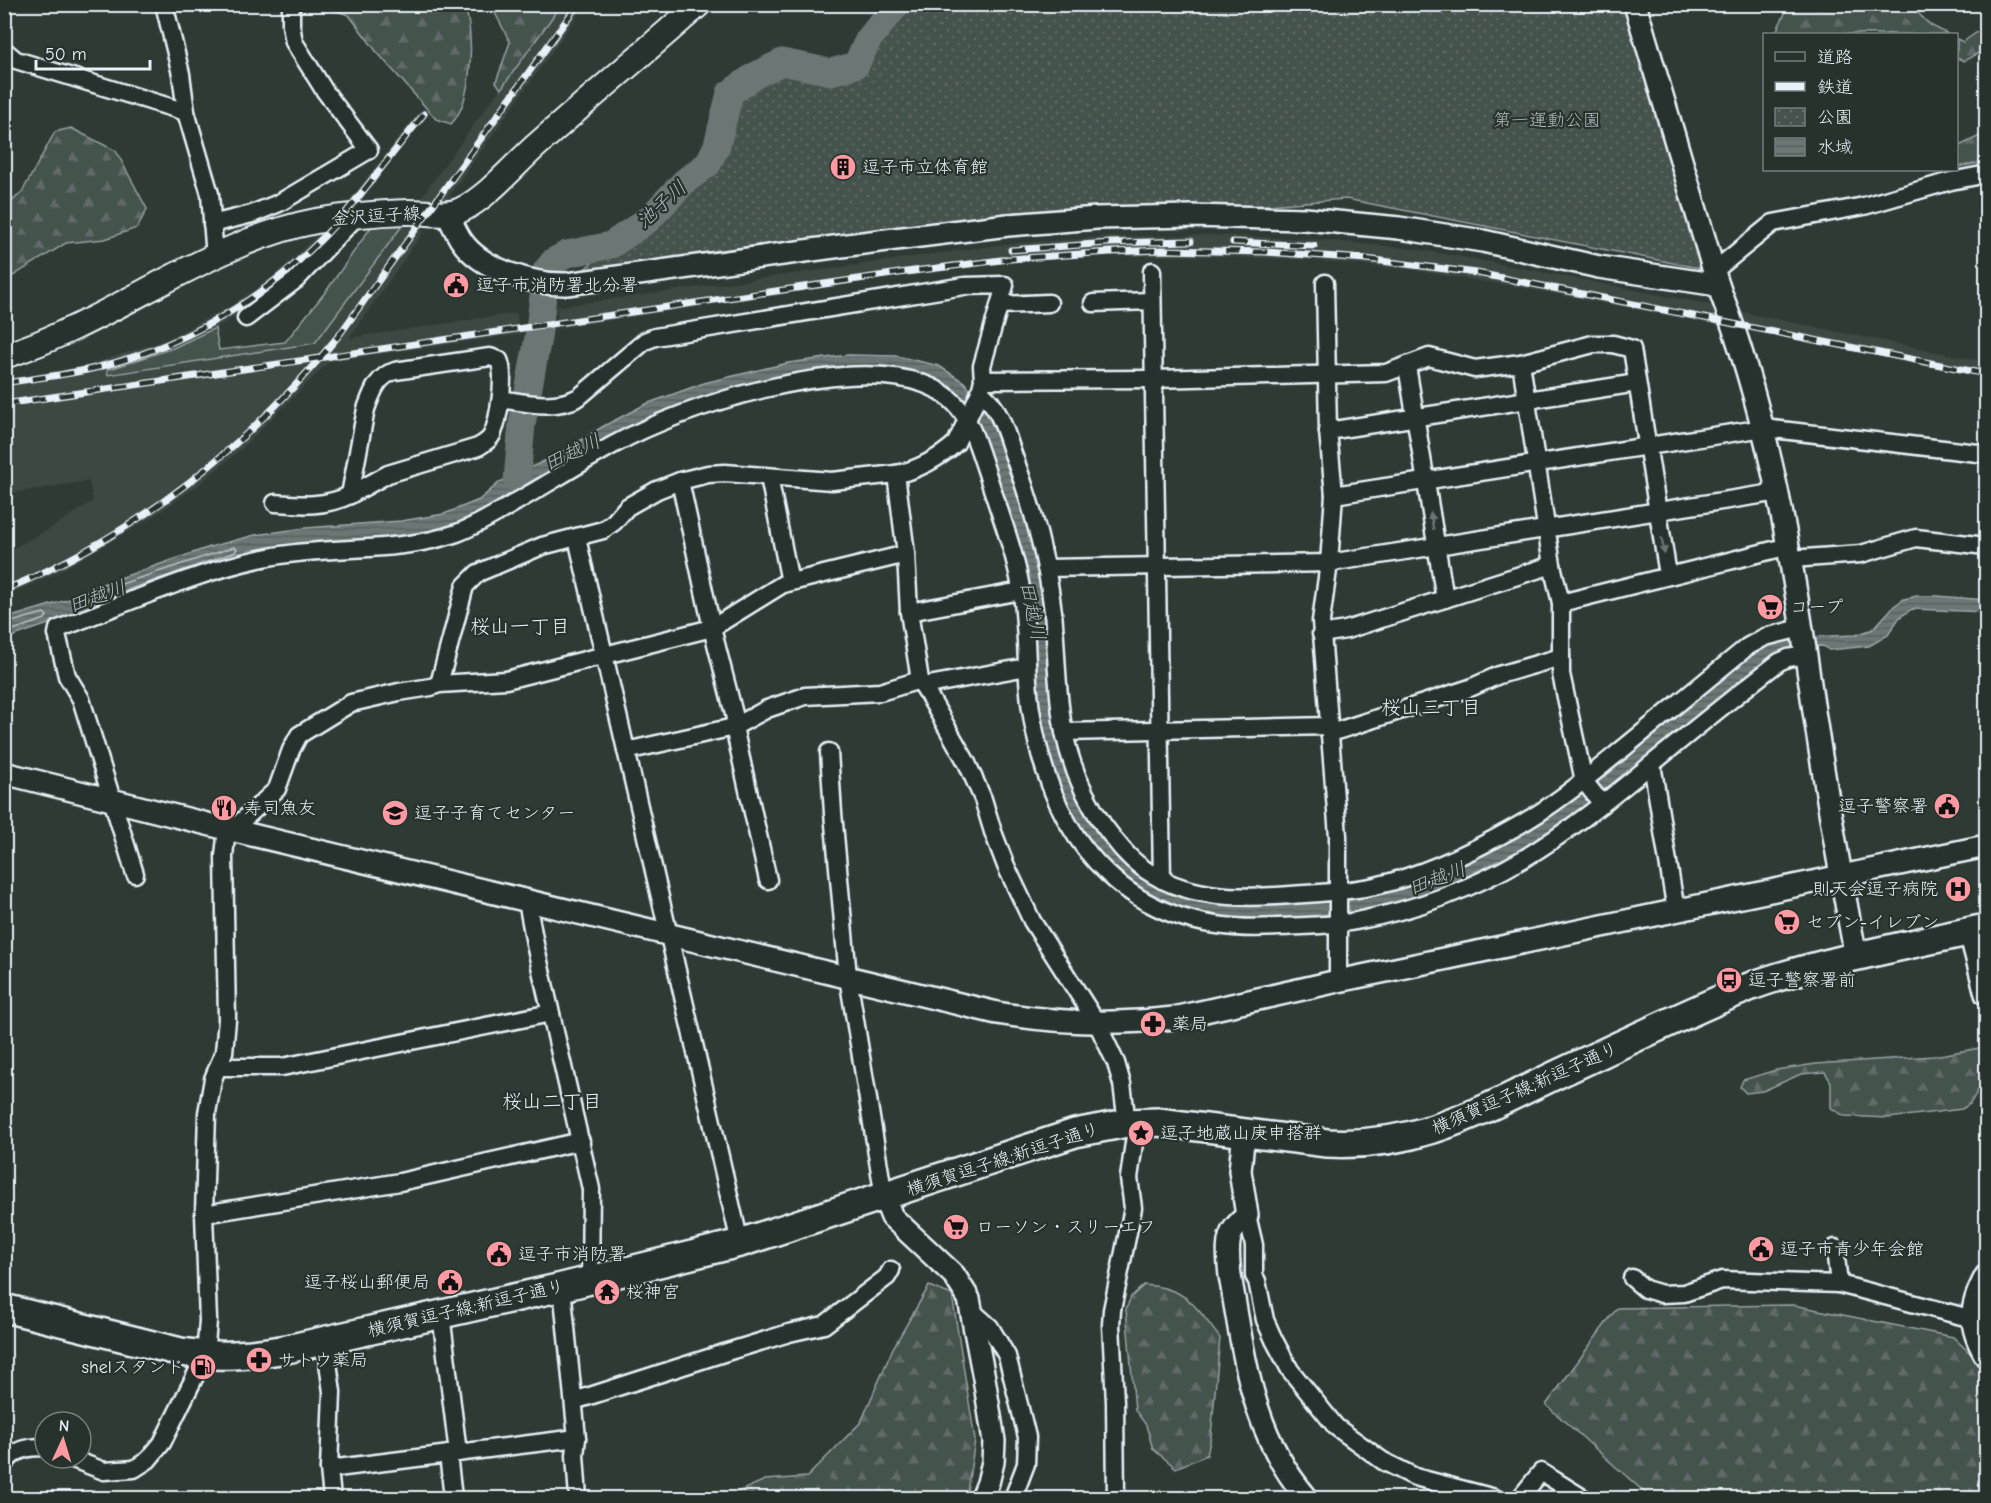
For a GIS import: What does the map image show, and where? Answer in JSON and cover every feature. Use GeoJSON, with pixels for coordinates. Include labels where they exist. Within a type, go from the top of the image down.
{"type":"FeatureCollection","features":[{"type":"Feature","properties":{"kind":"main road"},"geometry":{"type":"LineString","coordinates":[[448,215],[463,209],[481,197],[699,4]]}},
{"type":"Feature","properties":{"kind":"main road","name":"金沢逗子線"},"geometry":{"type":"LineString","coordinates":[[4,356],[77,325],[215,257],[284,230],[313,222],[357,216],[407,212],[432,212],[448,215]]}},
{"type":"Feature","properties":{"kind":"main road","name":"横須賀逗子線;新逗子通り"},"geometry":{"type":"LineString","coordinates":[[4,1308],[205,1356],[252,1354],[562,1287],[740,1243],[1075,1133],[1132,1122],[1177,1123],[1353,1145],[1397,1140],[1414,1136],[1494,1105],[1749,987],[1805,969],[1978,930]]}},
{"type":"Feature","properties":{"kind":"street"},"geometry":{"type":"LineString","coordinates":[[164,4],[181,74],[186,112],[210,194],[215,257]]}},
{"type":"Feature","properties":{"kind":"street"},"geometry":{"type":"LineString","coordinates":[[212,225],[252,214],[279,202],[369,150],[324,90],[294,42],[291,4]]}},
{"type":"Feature","properties":{"kind":"street"},"geometry":{"type":"LineString","coordinates":[[1635,4],[1716,278],[1732,322],[1764,428],[1779,492],[1840,877],[1856,957]]}},
{"type":"Feature","properties":{"kind":"street"},"geometry":{"type":"LineString","coordinates":[[4,50],[16,60],[186,112]]}},
{"type":"Feature","properties":{"kind":"street"},"geometry":{"type":"LineString","coordinates":[[448,215],[462,242],[479,256],[498,269],[545,284],[567,284],[1008,225],[1097,218],[1202,216],[1305,219],[1399,228],[1483,241],[1599,267],[1716,278],[1773,223],[1864,206],[1951,181],[1982,175],[1986,177]]}},
{"type":"Feature","properties":{"kind":"street"},"geometry":{"type":"LineString","coordinates":[[246,318],[296,280],[357,216]]}},
{"type":"Feature","properties":{"kind":"street"},"geometry":{"type":"LineString","coordinates":[[1152,271],[1162,880]]}},
{"type":"Feature","properties":{"kind":"street"},"geometry":{"type":"LineString","coordinates":[[1325,283],[1328,431],[1334,495],[1321,634],[1338,836],[1338,981]]}},
{"type":"Feature","properties":{"kind":"street"},"geometry":{"type":"LineString","coordinates":[[439,684],[465,586],[478,573],[542,546],[603,530],[614,522],[627,507],[657,490],[708,474],[725,473],[832,481],[896,474],[908,472],[949,449],[956,443],[981,388],[982,366],[1005,285],[964,286],[655,337],[645,341],[579,397],[569,402],[555,404],[507,400]]}},
{"type":"Feature","properties":{"kind":"street"},"geometry":{"type":"LineString","coordinates":[[1093,303],[1152,301]]}},
{"type":"Feature","properties":{"kind":"street"},"geometry":{"type":"LineString","coordinates":[[1000,305],[1049,303]]}},
{"type":"Feature","properties":{"kind":"street"},"geometry":{"type":"LineString","coordinates":[[981,388],[1154,379],[1386,373],[1429,357],[1475,369],[1521,363],[1593,344],[1613,344],[1632,349],[1668,575]]}},
{"type":"Feature","properties":{"kind":"street"},"geometry":{"type":"LineString","coordinates":[[275,503],[310,505],[335,502],[350,495],[388,474],[478,447],[492,436],[507,400],[499,360],[490,357],[386,374],[375,388],[366,409],[350,495]]}},
{"type":"Feature","properties":{"kind":"street"},"geometry":{"type":"LineString","coordinates":[[1521,363],[1546,529],[1561,603],[1561,674],[1585,782],[1601,803]]}},
{"type":"Feature","properties":{"kind":"street"},"geometry":{"type":"LineString","coordinates":[[1407,366],[1445,599]]}},
{"type":"Feature","properties":{"kind":"street"},"geometry":{"type":"LineString","coordinates":[[135,874],[81,699],[67,676],[57,634],[58,629],[242,563],[276,555],[407,544],[458,532],[496,514],[644,428],[719,401],[780,386],[831,378],[868,376],[900,378],[927,385],[950,397],[968,418],[1010,543],[1021,591],[1030,706],[1044,771],[1054,796],[1077,838],[1103,870],[1143,901],[1169,913],[1206,924],[1258,928],[1357,921],[1424,904],[1461,889],[1519,861],[1571,828],[1779,662],[1805,654]]}},
{"type":"Feature","properties":{"kind":"street"},"geometry":{"type":"LineString","coordinates":[[1328,431],[1637,383]]}},
{"type":"Feature","properties":{"kind":"street"},"geometry":{"type":"LineString","coordinates":[[981,388],[1005,431],[1022,481],[1046,568],[1053,612],[1058,697],[1064,732],[1079,785],[1120,847],[1139,866],[1162,880],[1183,888],[1238,897],[1337,894],[1420,873],[1515,828],[1585,782],[1747,647],[1765,637],[1802,630]]}},
{"type":"Feature","properties":{"kind":"street"},"geometry":{"type":"LineString","coordinates":[[1334,495],[1764,428],[1986,454]]}},
{"type":"Feature","properties":{"kind":"street"},"geometry":{"type":"LineString","coordinates":[[896,474],[906,554],[909,612],[921,683],[967,763],[983,799],[1006,866],[1032,921],[1097,1023],[1116,1063],[1132,1122],[1129,1178],[1133,1208],[1110,1325],[1115,1402],[1116,1498]]}},
{"type":"Feature","properties":{"kind":"street"},"geometry":{"type":"LineString","coordinates":[[769,477],[790,582]]}},
{"type":"Feature","properties":{"kind":"street"},"geometry":{"type":"LineString","coordinates":[[680,481],[712,628],[735,718],[734,727],[768,880]]}},
{"type":"Feature","properties":{"kind":"street"},"geometry":{"type":"LineString","coordinates":[[1046,568],[1329,563],[1779,492]]}},
{"type":"Feature","properties":{"kind":"street"},"geometry":{"type":"LineString","coordinates":[[577,538],[740,1243]]}},
{"type":"Feature","properties":{"kind":"street"},"geometry":{"type":"LineString","coordinates":[[1561,603],[1668,575],[1790,552],[1861,554],[1917,538],[1986,546]]}},
{"type":"Feature","properties":{"kind":"street"},"geometry":{"type":"LineString","coordinates":[[93,1467],[104,1471],[134,1468],[148,1460],[162,1443],[205,1356],[208,1321],[204,1214],[207,1113],[213,1079],[224,1053],[227,1020],[224,856],[229,829],[277,789],[299,735],[351,703],[439,684],[506,680],[712,628],[790,582],[906,554]]}},
{"type":"Feature","properties":{"kind":"street"},"geometry":{"type":"LineString","coordinates":[[1321,634],[1346,630],[1552,565]]}},
{"type":"Feature","properties":{"kind":"street"},"geometry":{"type":"LineString","coordinates":[[909,612],[1021,591]]}},
{"type":"Feature","properties":{"kind":"street"},"geometry":{"type":"LineString","coordinates":[[1064,732],[1160,729],[1330,729],[1470,688],[1499,675],[1561,657]]}},
{"type":"Feature","properties":{"kind":"street"},"geometry":{"type":"LineString","coordinates":[[626,751],[734,727],[767,709],[805,696],[880,692],[921,683],[1027,667]]}},
{"type":"Feature","properties":{"kind":"street"},"geometry":{"type":"LineString","coordinates":[[829,752],[832,813],[848,977],[884,1197],[892,1217],[946,1266],[960,1282],[969,1299],[994,1441],[993,1462],[982,1498]]}},
{"type":"Feature","properties":{"kind":"street"},"geometry":{"type":"LineString","coordinates":[[1652,764],[1676,911]]}},
{"type":"Feature","properties":{"kind":"street"},"geometry":{"type":"LineString","coordinates":[[4,773],[997,1013],[1028,1018],[1097,1023],[1174,1018],[1338,981],[1986,846]]}},
{"type":"Feature","properties":{"kind":"street"},"geometry":{"type":"LineString","coordinates":[[527,901],[591,1189],[590,1280]]}},
{"type":"Feature","properties":{"kind":"street"},"geometry":{"type":"LineString","coordinates":[[1978,930],[1986,994]]}},
{"type":"Feature","properties":{"kind":"street"},"geometry":{"type":"LineString","coordinates":[[219,1067],[282,1067],[551,1013]]}},
{"type":"Feature","properties":{"kind":"street"},"geometry":{"type":"LineString","coordinates":[[1244,1132],[1240,1171],[1254,1245],[1254,1276],[1265,1320],[1290,1370],[1336,1427],[1383,1461],[1415,1477],[1495,1498]]}},
{"type":"Feature","properties":{"kind":"street"},"geometry":{"type":"LineString","coordinates":[[204,1214],[400,1182],[581,1141]]}},
{"type":"Feature","properties":{"kind":"street"},"geometry":{"type":"LineString","coordinates":[[1247,1215],[1232,1230],[1228,1255],[1254,1402],[1278,1460],[1307,1498]]}},
{"type":"Feature","properties":{"kind":"street"},"geometry":{"type":"LineString","coordinates":[[1835,1248],[1839,1284]]}},
{"type":"Feature","properties":{"kind":"street"},"geometry":{"type":"LineString","coordinates":[[574,1401],[740,1348],[824,1325],[887,1277],[891,1270]]}},
{"type":"Feature","properties":{"kind":"street"},"geometry":{"type":"LineString","coordinates":[[1986,1276],[1978,1292],[1973,1319],[1973,1331],[1986,1356]]}},
{"type":"Feature","properties":{"kind":"street"},"geometry":{"type":"LineString","coordinates":[[1632,1278],[1645,1289],[1662,1294],[1684,1293],[1722,1280],[1839,1284],[1973,1319]]}},
{"type":"Feature","properties":{"kind":"street"},"geometry":{"type":"LineString","coordinates":[[562,1287],[578,1437],[575,1455],[578,1498]]}},
{"type":"Feature","properties":{"kind":"street"},"geometry":{"type":"LineString","coordinates":[[971,1310],[990,1327],[1007,1356],[1027,1437],[1026,1464],[1013,1498]]}},
{"type":"Feature","properties":{"kind":"street"},"geometry":{"type":"LineString","coordinates":[[441,1314],[453,1453],[453,1498]]}},
{"type":"Feature","properties":{"kind":"street"},"geometry":{"type":"LineString","coordinates":[[325,1340],[332,1392],[329,1469],[332,1498]]}},
{"type":"Feature","properties":{"kind":"street"},"geometry":{"type":"LineString","coordinates":[[329,1469],[578,1437]]}},
{"type":"Feature","properties":{"kind":"street"},"geometry":{"type":"LineString","coordinates":[[4,1464],[12,1454],[20,1449],[33,1448]]}},
{"type":"Feature","properties":{"kind":"street"},"geometry":{"type":"LineString","coordinates":[[1521,1498],[1541,1472],[1583,1498]]}},
{"type":"Feature","properties":{"kind":"shaded area"},"geometry":{"type":"Polygon","coordinates":[[[561,5],[585,5],[446,200],[420,199],[561,5]]]}},
{"type":"Feature","properties":{"kind":"shaded area"},"geometry":{"type":"Polygon","coordinates":[[[420,111],[426,116],[354,210],[339,213],[420,111]]]}},
{"type":"Feature","properties":{"kind":"shaded area"},"geometry":{"type":"Polygon","coordinates":[[[342,224],[320,248],[265,297],[236,316],[207,333],[173,348],[108,370],[315,343],[402,226],[424,231],[349,338],[516,313],[520,334],[330,361],[241,449],[198,485],[157,514],[100,548],[58,572],[5,596],[5,552],[43,533],[93,501],[89,481],[5,494],[5,379],[86,366],[164,340],[231,306],[266,282],[326,227],[342,224]]]}},
{"type":"Feature","properties":{"kind":"shaded area"},"geometry":{"type":"Polygon","coordinates":[[[1210,235],[1313,239],[1415,249],[1474,259],[1717,306],[1723,326],[1525,288],[1412,270],[1312,260],[1211,256],[1110,256],[1007,263],[907,275],[559,328],[556,307],[1006,244],[1108,237],[1210,235]]]}},
{"type":"Feature","properties":{"kind":"shaded area"},"geometry":{"type":"Polygon","coordinates":[[[1737,311],[1986,362],[1986,378],[1743,328],[1737,311]]]}},
{"type":"Feature","properties":{"kind":"green space","name":"第一運動公園"},"geometry":{"type":"Polygon","coordinates":[[[902,4],[1635,5],[1714,271],[1346,199],[1070,220],[567,284],[708,164],[730,93],[782,62],[831,72],[856,65],[902,4]]]}},
{"type":"Feature","properties":{"kind":"green space"},"geometry":{"type":"Polygon","coordinates":[[[327,5],[464,5],[470,32],[470,66],[464,100],[451,124],[436,119],[376,51],[349,15],[330,9],[327,5]]]}},
{"type":"Feature","properties":{"kind":"green space"},"geometry":{"type":"Polygon","coordinates":[[[501,5],[561,5],[501,89],[496,82],[510,42],[494,11],[501,5]]]}},
{"type":"Feature","properties":{"kind":"green space"},"geometry":{"type":"Polygon","coordinates":[[[1789,5],[1913,5],[1912,7],[1930,25],[1946,33],[1775,33],[1789,5]]]}},
{"type":"Feature","properties":{"kind":"green space"},"geometry":{"type":"Polygon","coordinates":[[[1986,26],[1986,49],[1964,61],[1958,58],[1958,40],[1963,42],[1986,26]]]}},
{"type":"Feature","properties":{"kind":"green space"},"geometry":{"type":"Polygon","coordinates":[[[71,128],[116,151],[147,209],[137,228],[105,239],[66,243],[5,281],[5,208],[22,192],[55,132],[71,128]]]}},
{"type":"Feature","properties":{"kind":"green space"},"geometry":{"type":"Polygon","coordinates":[[[1986,133],[1986,158],[1979,163],[1958,167],[1958,147],[1986,133]]]}},
{"type":"Feature","properties":{"kind":"green space"},"geometry":{"type":"Polygon","coordinates":[[[406,217],[400,226],[402,226],[315,343],[108,375],[107,370],[173,348],[215,328],[219,350],[285,342],[327,290],[376,220],[406,217]]]}},
{"type":"Feature","properties":{"kind":"green space"},"geometry":{"type":"Polygon","coordinates":[[[1986,1047],[1986,1076],[1970,1104],[1962,1109],[1888,1118],[1844,1116],[1831,1108],[1831,1082],[1825,1072],[1801,1074],[1763,1091],[1746,1093],[1740,1087],[1743,1080],[1776,1070],[1816,1064],[1934,1056],[1986,1047]]]}},
{"type":"Feature","properties":{"kind":"green space"},"geometry":{"type":"Polygon","coordinates":[[[1144,1285],[1181,1294],[1197,1308],[1220,1338],[1211,1436],[1207,1455],[1176,1468],[1153,1449],[1146,1425],[1135,1410],[1126,1309],[1131,1297],[1144,1285]]]}},
{"type":"Feature","properties":{"kind":"green space"},"geometry":{"type":"Polygon","coordinates":[[[929,1286],[952,1295],[975,1440],[966,1498],[724,1498],[765,1480],[807,1477],[861,1422],[893,1348],[929,1286]]]}},
{"type":"Feature","properties":{"kind":"green space"},"geometry":{"type":"Polygon","coordinates":[[[1793,1305],[1953,1337],[1986,1368],[1986,1498],[1651,1498],[1546,1405],[1617,1308],[1793,1305]]]}},
{"type":"Feature","properties":{"kind":"water","name":"田越川"},"geometry":{"type":"Polygon","coordinates":[[[848,355],[897,356],[939,366],[964,382],[984,406],[1003,450],[1033,542],[1043,591],[1060,744],[1067,775],[1086,812],[1122,859],[1151,884],[1189,899],[1229,905],[1271,906],[1329,901],[1380,892],[1480,854],[1754,651],[1782,638],[1856,635],[1873,629],[1894,606],[1904,599],[1917,596],[1986,600],[1986,612],[1912,609],[1899,618],[1888,635],[1869,646],[1829,650],[1823,646],[1796,647],[1781,654],[1591,806],[1529,846],[1434,892],[1366,910],[1329,916],[1259,922],[1218,919],[1177,909],[1145,895],[1095,854],[1060,794],[1042,734],[1011,525],[940,382],[777,380],[514,496],[464,522],[441,530],[410,537],[361,542],[95,608],[5,639],[4,619],[80,596],[94,587],[210,547],[255,535],[305,528],[401,521],[444,514],[479,500],[500,482],[557,455],[602,427],[646,404],[704,383],[788,363],[848,355]]]}},
{"type":"Feature","properties":{"kind":"waterway","name":"池子川"},"geometry":{"type":"LineString","coordinates":[[517,480],[522,424],[538,338],[546,271],[554,261],[567,254],[611,245],[649,219],[685,181],[708,164],[717,145],[730,93],[754,76],[782,62],[831,72],[856,65],[868,40],[897,4]]}},
{"type":"Feature","properties":{"kind":"railway"},"geometry":{"type":"LineString","coordinates":[[4,590],[53,568],[145,514],[188,483],[268,413],[340,334],[578,4]]}},
{"type":"Feature","properties":{"kind":"railway"},"geometry":{"type":"LineString","coordinates":[[4,383],[87,370],[135,356],[170,343],[235,308],[266,288],[322,239],[424,114]]}},
{"type":"Feature","properties":{"kind":"railway"},"geometry":{"type":"LineString","coordinates":[[1011,250],[1109,243],[1191,241]]}},
{"type":"Feature","properties":{"kind":"railway"},"geometry":{"type":"LineString","coordinates":[[1233,242],[1314,246]]}},
{"type":"Feature","properties":{"kind":"railway"},"geometry":{"type":"LineString","coordinates":[[4,404],[906,272],[1009,259],[1163,250],[1266,252],[1366,259],[1477,273],[1986,374]]}},
{"type":"Feature","properties":{"kind":"place","name":"逗子市立体育館"},"geometry":{"type":"Point","coordinates":[843,167]}},
{"type":"Feature","properties":{"kind":"place","name":"逗子市消防署北分署"},"geometry":{"type":"Point","coordinates":[456,285]}},
{"type":"Feature","properties":{"kind":"place","name":"コープ"},"geometry":{"type":"Point","coordinates":[1770,607]}},
{"type":"Feature","properties":{"kind":"place","name":"逗子警察署"},"geometry":{"type":"Point","coordinates":[1947,806]}},
{"type":"Feature","properties":{"kind":"place","name":"寿司魚友"},"geometry":{"type":"Point","coordinates":[224,808]}},
{"type":"Feature","properties":{"kind":"place","name":"逗子子育てセンター"},"geometry":{"type":"Point","coordinates":[395,813]}},
{"type":"Feature","properties":{"kind":"place","name":"則天会逗子病院"},"geometry":{"type":"Point","coordinates":[1958,889]}},
{"type":"Feature","properties":{"kind":"place","name":"セブン-イレブン"},"geometry":{"type":"Point","coordinates":[1787,922]}},
{"type":"Feature","properties":{"kind":"place","name":"逗子警察署前"},"geometry":{"type":"Point","coordinates":[1729,980]}},
{"type":"Feature","properties":{"kind":"place","name":"薬局"},"geometry":{"type":"Point","coordinates":[1153,1024]}},
{"type":"Feature","properties":{"kind":"place","name":"逗子地蔵山庚申搭群"},"geometry":{"type":"Point","coordinates":[1141,1133]}},
{"type":"Feature","properties":{"kind":"place","name":"ローソン・スリーエフ"},"geometry":{"type":"Point","coordinates":[956,1227]}},
{"type":"Feature","properties":{"kind":"place","name":"逗子市青少年会館"},"geometry":{"type":"Point","coordinates":[1761,1249]}},
{"type":"Feature","properties":{"kind":"place","name":"逗子市消防署"},"geometry":{"type":"Point","coordinates":[499,1254]}},
{"type":"Feature","properties":{"kind":"place","name":"逗子桜山郵便局"},"geometry":{"type":"Point","coordinates":[450,1282]}},
{"type":"Feature","properties":{"kind":"place","name":"桜神宮"},"geometry":{"type":"Point","coordinates":[607,1292]}},
{"type":"Feature","properties":{"kind":"place","name":"サトウ薬局"},"geometry":{"type":"Point","coordinates":[259,1360]}},
{"type":"Feature","properties":{"kind":"place","name":"shelスタンド"},"geometry":{"type":"Point","coordinates":[203,1367]}},
{"type":"Feature","properties":{"kind":"district","name":"桜山一丁目"},"geometry":{"type":"Point","coordinates":[520,626]}},
{"type":"Feature","properties":{"kind":"district","name":"桜山三丁目"},"geometry":{"type":"Point","coordinates":[1431,707]}},
{"type":"Feature","properties":{"kind":"district","name":"桜山二丁目"},"geometry":{"type":"Point","coordinates":[552,1101]}}]}
